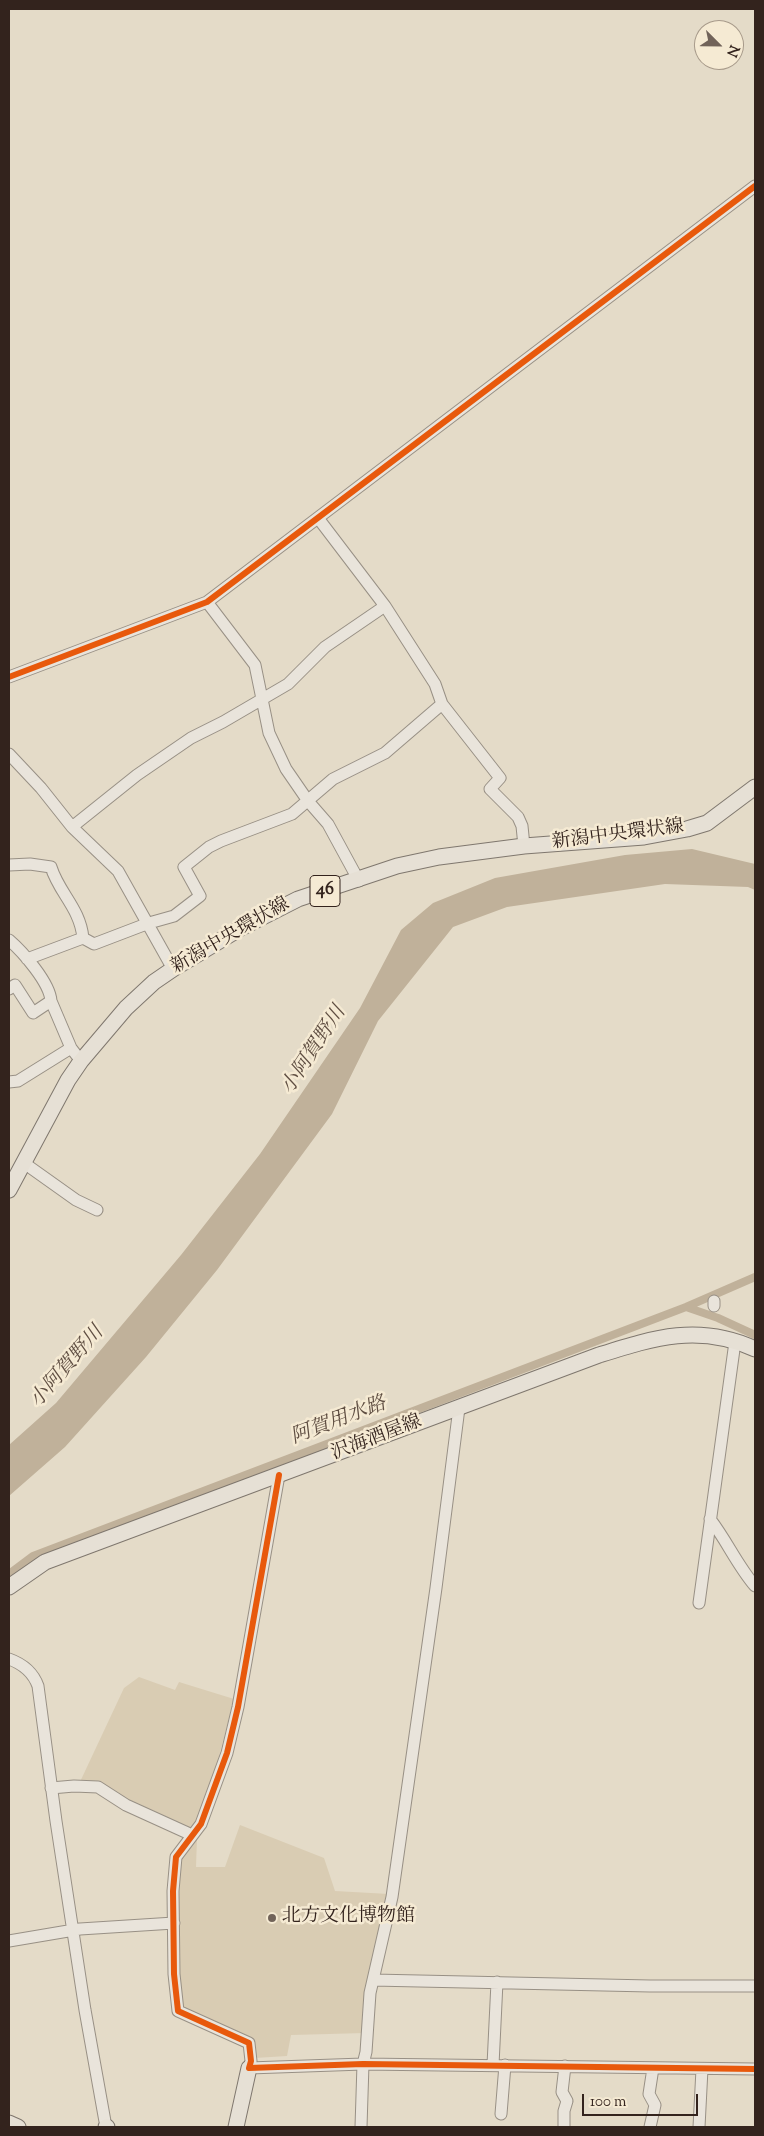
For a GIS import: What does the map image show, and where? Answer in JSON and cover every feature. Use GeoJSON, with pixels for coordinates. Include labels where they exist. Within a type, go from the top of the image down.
{"type":"FeatureCollection","features":[{"type":"Feature","properties":{"kind":"main road","name":"新潟中央環状線"},"geometry":{"type":"LineString","coordinates":[[9,1190],[59,1095],[81,1061],[126,1008],[154,982],[239,928],[298,899],[359,881],[397,866],[438,857],[524,846],[609,841],[687,830],[707,823],[755,787]]}},
{"type":"Feature","properties":{"kind":"main road","name":"沢海酒屋線"},"geometry":{"type":"LineString","coordinates":[[9,1587],[45,1562],[599,1355],[652,1338],[683,1335],[712,1337],[755,1349]]}},
{"type":"Feature","properties":{"kind":"main road"},"geometry":{"type":"LineString","coordinates":[[236,2127],[249,2068]]}},
{"type":"Feature","properties":{"kind":"main road"},"geometry":{"type":"LineString","coordinates":[[9,2123],[18,2127]]}},
{"type":"Feature","properties":{"kind":"street"},"geometry":{"type":"LineString","coordinates":[[9,677],[207,602],[755,186]]}},
{"type":"Feature","properties":{"kind":"street"},"geometry":{"type":"LineString","coordinates":[[318,518],[385,606],[435,684],[442,704],[500,778],[490,789],[518,817],[522,826],[524,846]]}},
{"type":"Feature","properties":{"kind":"street"},"geometry":{"type":"LineString","coordinates":[[207,602],[255,665],[270,734],[286,769],[308,802],[328,824],[359,881]]}},
{"type":"Feature","properties":{"kind":"street"},"geometry":{"type":"LineString","coordinates":[[72,827],[137,775],[191,738],[288,684],[325,647],[385,606]]}},
{"type":"Feature","properties":{"kind":"street"},"geometry":{"type":"LineString","coordinates":[[83,938],[94,944],[148,923],[174,916],[200,896],[184,867],[209,847],[292,814],[334,779],[385,753],[442,704]]}},
{"type":"Feature","properties":{"kind":"street"},"geometry":{"type":"LineString","coordinates":[[9,754],[41,788],[72,827],[118,871],[173,969]]}},
{"type":"Feature","properties":{"kind":"street"},"geometry":{"type":"LineString","coordinates":[[9,865],[30,864],[51,867],[54,877],[72,904],[82,930],[83,938]]}},
{"type":"Feature","properties":{"kind":"street"},"geometry":{"type":"LineString","coordinates":[[27,960],[83,938]]}},
{"type":"Feature","properties":{"kind":"street"},"geometry":{"type":"LineString","coordinates":[[9,940],[23,953],[50,993],[51,1001],[71,1048],[81,1061]]}},
{"type":"Feature","properties":{"kind":"street"},"geometry":{"type":"LineString","coordinates":[[9,989],[15,985],[33,1013],[51,1001]]}},
{"type":"Feature","properties":{"kind":"street"},"geometry":{"type":"LineString","coordinates":[[9,1082],[18,1081],[71,1048]]}},
{"type":"Feature","properties":{"kind":"street"},"geometry":{"type":"LineString","coordinates":[[24,1163],[76,1200],[97,1210]]}},
{"type":"Feature","properties":{"kind":"street"},"geometry":{"type":"LineString","coordinates":[[699,1603],[735,1342]]}},
{"type":"Feature","properties":{"kind":"street"},"geometry":{"type":"LineString","coordinates":[[361,2127],[363,2064],[366,2052],[370,1993],[392,1897],[436,1588],[459,1408]]}},
{"type":"Feature","properties":{"kind":"street"},"geometry":{"type":"LineString","coordinates":[[279,1475],[238,1708],[227,1753],[201,1824],[176,1857],[174,1974],[178,2011],[249,2043],[251,2061],[249,2068],[363,2064],[755,2069]]}},
{"type":"Feature","properties":{"kind":"street"},"geometry":{"type":"LineString","coordinates":[[710,1520],[723,1536],[742,1571],[755,1586]]}},
{"type":"Feature","properties":{"kind":"street"},"geometry":{"type":"LineString","coordinates":[[9,1659],[24,1666],[35,1678],[38,1686],[72,1931],[107,2127]]}},
{"type":"Feature","properties":{"kind":"street"},"geometry":{"type":"LineString","coordinates":[[51,1788],[74,1786],[98,1787],[126,1806],[192,1835]]}},
{"type":"Feature","properties":{"kind":"street"},"geometry":{"type":"LineString","coordinates":[[9,1941],[72,1931],[174,1924]]}},
{"type":"Feature","properties":{"kind":"street"},"geometry":{"type":"LineString","coordinates":[[373,1980],[650,1986],[755,1986]]}},
{"type":"Feature","properties":{"kind":"street"},"geometry":{"type":"LineString","coordinates":[[492,2065],[497,1982]]}},
{"type":"Feature","properties":{"kind":"street"},"geometry":{"type":"LineString","coordinates":[[501,2114],[504,2065]]}},
{"type":"Feature","properties":{"kind":"street"},"geometry":{"type":"LineString","coordinates":[[564,2127],[564,2111],[567,2101],[562,2092],[565,2066]]}},
{"type":"Feature","properties":{"kind":"street"},"geometry":{"type":"LineString","coordinates":[[650,2127],[655,2105],[649,2094],[653,2068]]}},
{"type":"Feature","properties":{"kind":"street"},"geometry":{"type":"LineString","coordinates":[[700,2127],[702,2069]]}},
{"type":"Feature","properties":{"kind":"shaded area"},"geometry":{"type":"Polygon","coordinates":[[[692,849],[755,864],[755,890],[748,887],[665,884],[507,907],[453,927],[378,1021],[332,1114],[217,1270],[146,1357],[65,1447],[9,1496],[9,1445],[56,1403],[181,1255],[260,1154],[360,1008],[401,930],[433,903],[495,878],[625,855],[692,849]]]}},
{"type":"Feature","properties":{"kind":"shaded area"},"geometry":{"type":"Polygon","coordinates":[[[139,1677],[175,1690],[179,1682],[234,1699],[212,1783],[199,1822],[189,1830],[99,1785],[79,1784],[124,1688],[139,1677]]]}},
{"type":"Feature","properties":{"kind":"shaded area"},"geometry":{"type":"Polygon","coordinates":[[[240,1825],[324,1858],[335,1891],[389,1894],[366,2033],[291,2035],[287,2056],[255,2058],[253,2042],[181,2007],[177,1890],[182,1843],[197,1838],[196,1867],[225,1867],[240,1825]]]}},
{"type":"Feature","properties":{"kind":"waterway","name":"阿賀用水路"},"geometry":{"type":"LineString","coordinates":[[9,1574],[33,1556],[686,1307],[755,1277]]}},
{"type":"Feature","properties":{"kind":"waterway"},"geometry":{"type":"LineString","coordinates":[[686,1307],[718,1318],[755,1335]]}},
{"type":"Feature","properties":{"kind":"cycle path"},"geometry":{"type":"LineString","coordinates":[[9,677],[207,602],[755,186]]}},
{"type":"Feature","properties":{"kind":"cycle path"},"geometry":{"type":"LineString","coordinates":[[279,1475],[238,1707],[227,1753],[201,1824],[176,1857],[173,1891],[174,1974],[178,2011],[249,2043],[251,2061],[249,2068],[363,2064],[755,2069]]}},
{"type":"Feature","properties":{"kind":"place","name":"北方文化博物館"},"geometry":{"type":"Point","coordinates":[272,1918]}},
{"type":"Feature","properties":{"kind":"water label","name":"小阿賀野川"},"geometry":{"type":"Point","coordinates":[315,1051]}},
{"type":"Feature","properties":{"kind":"water label","name":"小阿賀野川"},"geometry":{"type":"Point","coordinates":[68,1368]}}]}
